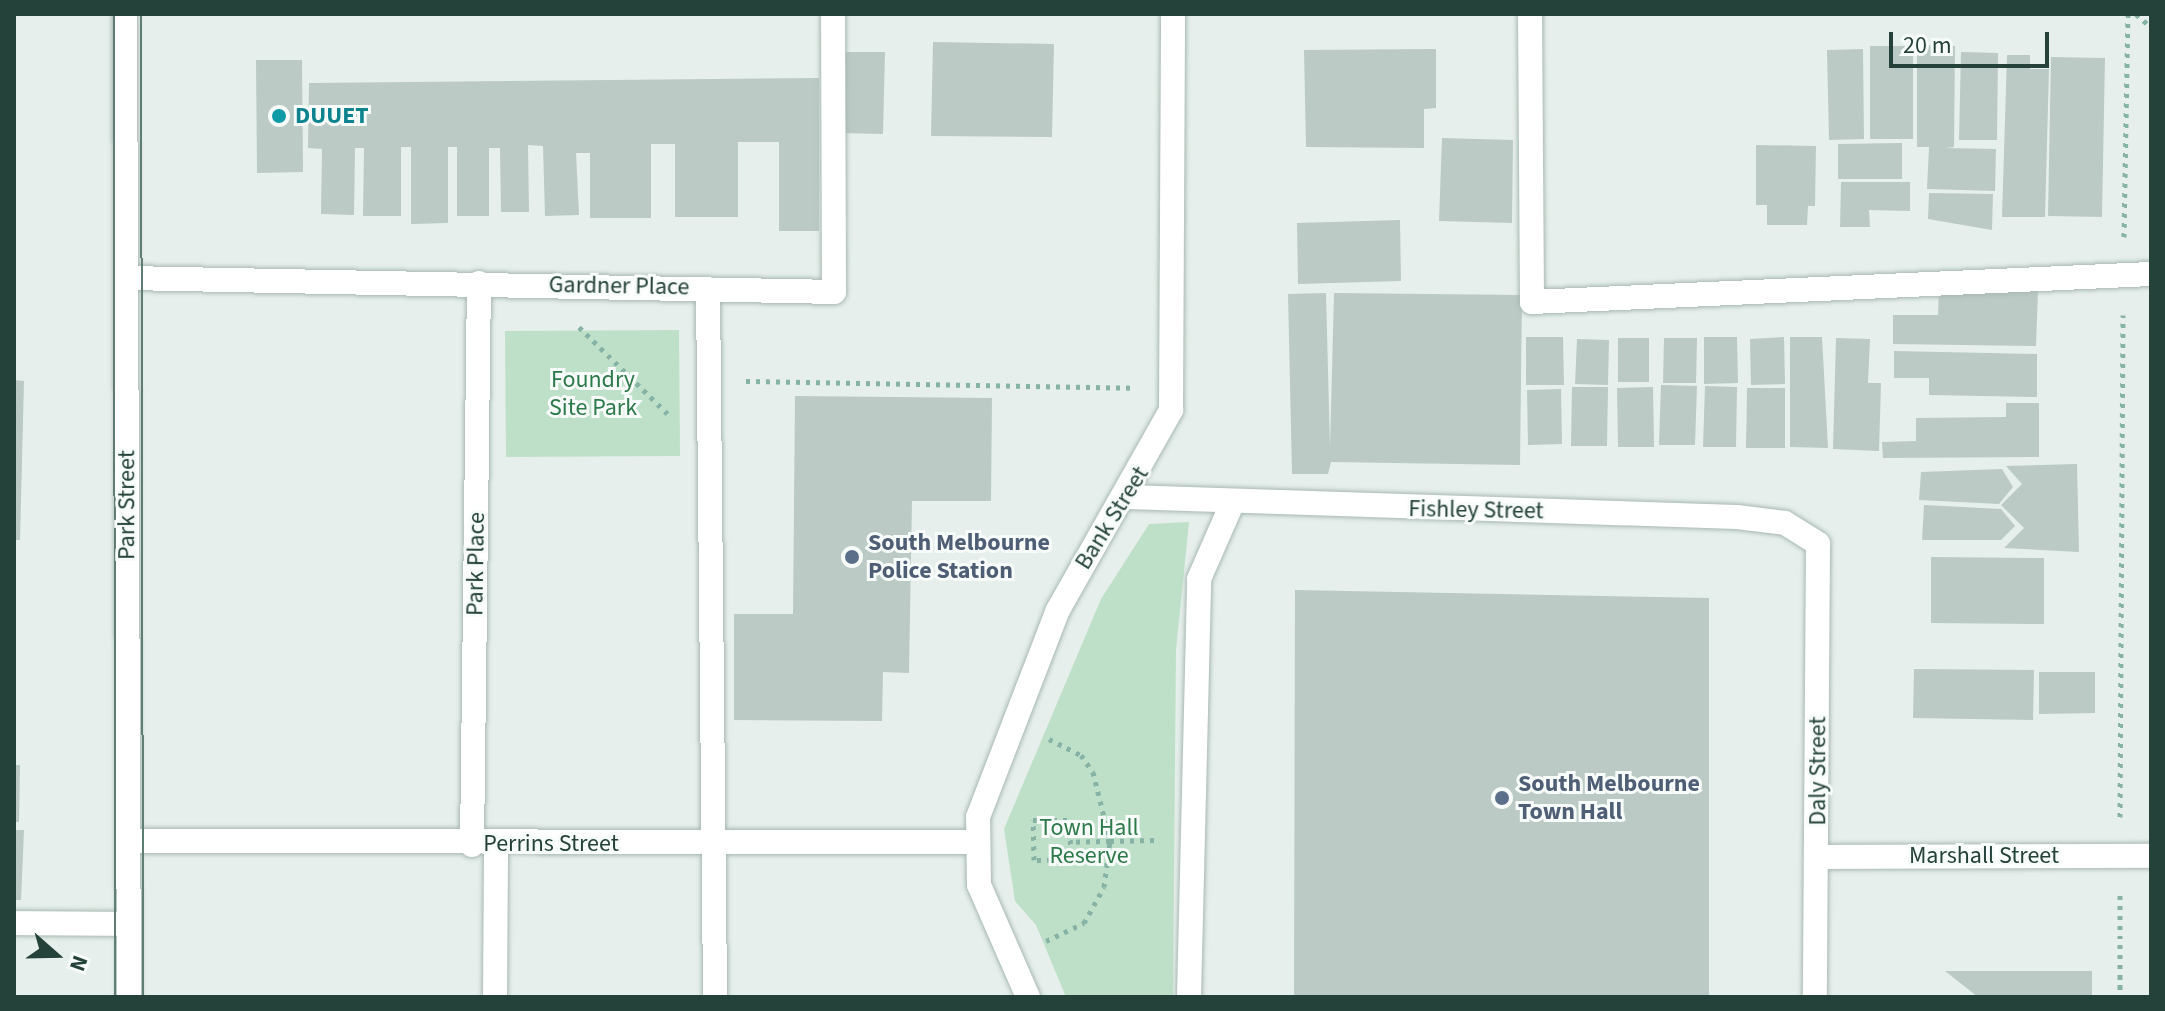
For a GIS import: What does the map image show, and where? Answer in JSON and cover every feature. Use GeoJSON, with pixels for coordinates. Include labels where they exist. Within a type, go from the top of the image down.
{"type":"FeatureCollection","features":[{"type":"Feature","properties":{"kind":"street","name":"Park Street"},"geometry":{"type":"LineString","coordinates":[[125,14],[129,997]]}},
{"type":"Feature","properties":{"kind":"street","name":"Gardner Place"},"geometry":{"type":"LineString","coordinates":[[127,278],[834,292],[833,14]]}},
{"type":"Feature","properties":{"kind":"street","name":"Bank Street"},"geometry":{"type":"LineString","coordinates":[[1028,997],[979,885],[974,842],[984,795],[1062,602],[1127,497],[1167,419],[1174,389],[1173,14]]}},
{"type":"Feature","properties":{"kind":"street"},"geometry":{"type":"LineString","coordinates":[[1530,14],[1532,302],[2151,274]]}},
{"type":"Feature","properties":{"kind":"street","name":"Park Place"},"geometry":{"type":"LineString","coordinates":[[479,283],[484,844],[495,997]]}},
{"type":"Feature","properties":{"kind":"street"},"geometry":{"type":"LineString","coordinates":[[708,289],[711,843],[715,997]]}},
{"type":"Feature","properties":{"kind":"street","name":"Fishley Street"},"geometry":{"type":"LineString","coordinates":[[1127,497],[1232,504],[1737,517],[1785,523],[1818,544]]}},
{"type":"Feature","properties":{"kind":"street"},"geometry":{"type":"LineString","coordinates":[[1189,997],[1199,579],[1232,504]]}},
{"type":"Feature","properties":{"kind":"street","name":"Daly Street"},"geometry":{"type":"LineString","coordinates":[[1815,997],[1818,544]]}},
{"type":"Feature","properties":{"kind":"street","name":"Perrins Street"},"geometry":{"type":"LineString","coordinates":[[128,841],[484,844],[974,842]]}},
{"type":"Feature","properties":{"kind":"street","name":"Marshall Street"},"geometry":{"type":"LineString","coordinates":[[1818,857],[2151,856]]}},
{"type":"Feature","properties":{"kind":"street"},"geometry":{"type":"LineString","coordinates":[[14,923],[129,924]]}},
{"type":"Feature","properties":{"kind":"path"},"geometry":{"type":"LineString","coordinates":[[2120,997],[2128,14]]}},
{"type":"Feature","properties":{"kind":"path"},"geometry":{"type":"LineString","coordinates":[[2136,14],[2151,27]]}},
{"type":"Feature","properties":{"kind":"path"},"geometry":{"type":"LineString","coordinates":[[535,284],[709,454]]}},
{"type":"Feature","properties":{"kind":"path"},"geometry":{"type":"LineString","coordinates":[[709,381],[1174,389]]}},
{"type":"Feature","properties":{"kind":"path"},"geometry":{"type":"LineString","coordinates":[[1012,956],[1088,919],[1104,887],[1110,841],[1100,786],[1084,758],[1014,723]]}},
{"type":"Feature","properties":{"kind":"path"},"geometry":{"type":"LineString","coordinates":[[1033,820],[1070,820],[1071,842],[1071,859],[1034,860],[1033,820]]}},
{"type":"Feature","properties":{"kind":"path"},"geometry":{"type":"LineString","coordinates":[[1071,842],[1192,839]]}},
{"type":"Feature","properties":{"kind":"green space","name":"Foundry Site Park"},"geometry":{"type":"Polygon","coordinates":[[[679,330],[680,456],[506,457],[505,331],[679,330]]]}},
{"type":"Feature","properties":{"kind":"green space","name":"Town Hall Reserve"},"geometry":{"type":"Polygon","coordinates":[[[1189,522],[1176,650],[1173,997],[1066,997],[1036,925],[1015,901],[1004,829],[1101,599],[1149,524],[1189,522]]]}},
{"type":"Feature","properties":{"kind":"building"},"geometry":{"type":"Polygon","coordinates":[[[933,42],[1054,44],[1052,137],[931,136],[933,42]]]}},
{"type":"Feature","properties":{"kind":"building"},"geometry":{"type":"Polygon","coordinates":[[[1917,45],[1955,46],[1954,147],[1945,148],[1996,149],[1995,191],[1927,189],[1929,147],[1917,147],[1917,45]]]}},
{"type":"Feature","properties":{"kind":"building"},"geometry":{"type":"Polygon","coordinates":[[[1870,46],[1913,46],[1913,139],[1870,139],[1870,46]]]}},
{"type":"Feature","properties":{"kind":"building"},"geometry":{"type":"Polygon","coordinates":[[[1436,49],[1436,108],[1424,109],[1424,148],[1306,147],[1304,50],[1436,49]]]}},
{"type":"Feature","properties":{"kind":"building"},"geometry":{"type":"Polygon","coordinates":[[[1863,49],[1864,139],[1829,140],[1827,50],[1863,49]]]}},
{"type":"Feature","properties":{"kind":"building"},"geometry":{"type":"Polygon","coordinates":[[[842,52],[885,52],[883,134],[840,133],[842,52]]]}},
{"type":"Feature","properties":{"kind":"building"},"geometry":{"type":"Polygon","coordinates":[[[1961,52],[1998,53],[1997,140],[1959,140],[1961,52]]]}},
{"type":"Feature","properties":{"kind":"building"},"geometry":{"type":"Polygon","coordinates":[[[2007,55],[2030,55],[2030,69],[2049,69],[2045,217],[2002,217],[2007,55]]]}},
{"type":"Feature","properties":{"kind":"building"},"geometry":{"type":"Polygon","coordinates":[[[2051,57],[2105,58],[2102,217],[2048,216],[2051,57]]]}},
{"type":"Feature","properties":{"kind":"building","name":"DUUET"},"geometry":{"type":"Polygon","coordinates":[[[256,60],[302,60],[303,172],[257,173],[256,60]]]}},
{"type":"Feature","properties":{"kind":"building"},"geometry":{"type":"Polygon","coordinates":[[[819,78],[819,231],[779,231],[779,142],[738,142],[738,217],[675,217],[675,144],[651,144],[651,218],[590,218],[590,153],[576,153],[579,215],[545,216],[543,146],[528,145],[529,212],[501,212],[500,148],[489,148],[489,216],[457,216],[457,147],[448,147],[448,223],[411,224],[411,147],[401,147],[401,216],[363,216],[364,148],[355,148],[354,215],[321,214],[322,149],[308,148],[309,83],[819,78]]]}},
{"type":"Feature","properties":{"kind":"building"},"geometry":{"type":"Polygon","coordinates":[[[1442,138],[1513,140],[1512,223],[1439,221],[1442,138]]]}},
{"type":"Feature","properties":{"kind":"building"},"geometry":{"type":"Polygon","coordinates":[[[1902,143],[1902,179],[1838,179],[1838,144],[1902,143]]]}},
{"type":"Feature","properties":{"kind":"building"},"geometry":{"type":"Polygon","coordinates":[[[1756,145],[1816,146],[1815,206],[1808,206],[1807,225],[1767,225],[1767,205],[1756,205],[1756,145]]]}},
{"type":"Feature","properties":{"kind":"building"},"geometry":{"type":"Polygon","coordinates":[[[1841,182],[1910,182],[1910,211],[1869,210],[1870,227],[1840,227],[1841,182]]]}},
{"type":"Feature","properties":{"kind":"building"},"geometry":{"type":"Polygon","coordinates":[[[1929,193],[1993,194],[1992,230],[1928,219],[1929,193]]]}},
{"type":"Feature","properties":{"kind":"building"},"geometry":{"type":"Polygon","coordinates":[[[1400,220],[1401,281],[1298,284],[1297,223],[1400,220]]]}},
{"type":"Feature","properties":{"kind":"building"},"geometry":{"type":"Polygon","coordinates":[[[1939,288],[2038,291],[2036,346],[1893,344],[1893,315],[1938,315],[1939,288]]]}},
{"type":"Feature","properties":{"kind":"building"},"geometry":{"type":"Polygon","coordinates":[[[1326,293],[1330,447],[1334,293],[1522,295],[1520,465],[1331,462],[1328,474],[1292,474],[1288,294],[1326,293]]]}},
{"type":"Feature","properties":{"kind":"building"},"geometry":{"type":"Polygon","coordinates":[[[1526,337],[1563,337],[1564,385],[1526,385],[1526,337]]]}},
{"type":"Feature","properties":{"kind":"building"},"geometry":{"type":"Polygon","coordinates":[[[1704,337],[1737,337],[1738,383],[1704,384],[1704,337]]]}},
{"type":"Feature","properties":{"kind":"building"},"geometry":{"type":"Polygon","coordinates":[[[1784,337],[1785,384],[1751,385],[1750,339],[1784,337]]]}},
{"type":"Feature","properties":{"kind":"building"},"geometry":{"type":"Polygon","coordinates":[[[1790,337],[1822,337],[1828,448],[1790,447],[1790,337]]]}},
{"type":"Feature","properties":{"kind":"building"},"geometry":{"type":"Polygon","coordinates":[[[1618,338],[1649,338],[1649,382],[1618,382],[1618,338]]]}},
{"type":"Feature","properties":{"kind":"building"},"geometry":{"type":"Polygon","coordinates":[[[1664,338],[1697,338],[1696,383],[1663,383],[1664,338]]]}},
{"type":"Feature","properties":{"kind":"building"},"geometry":{"type":"Polygon","coordinates":[[[1836,338],[1870,339],[1868,383],[1881,383],[1879,451],[1833,449],[1836,338]]]}},
{"type":"Feature","properties":{"kind":"building"},"geometry":{"type":"Polygon","coordinates":[[[1577,339],[1609,340],[1608,385],[1575,384],[1577,339]]]}},
{"type":"Feature","properties":{"kind":"building"},"geometry":{"type":"Polygon","coordinates":[[[1894,351],[2037,354],[2037,397],[1929,395],[1929,378],[1894,378],[1894,351]]]}},
{"type":"Feature","properties":{"kind":"building"},"geometry":{"type":"Polygon","coordinates":[[[14,380],[24,381],[20,540],[14,540],[14,380]]]}},
{"type":"Feature","properties":{"kind":"building"},"geometry":{"type":"Polygon","coordinates":[[[1661,385],[1697,386],[1695,445],[1659,445],[1661,385]]]}},
{"type":"Feature","properties":{"kind":"building"},"geometry":{"type":"Polygon","coordinates":[[[1705,386],[1737,387],[1736,447],[1703,447],[1705,386]]]}},
{"type":"Feature","properties":{"kind":"building"},"geometry":{"type":"Polygon","coordinates":[[[1572,387],[1608,387],[1607,446],[1571,446],[1572,387]]]}},
{"type":"Feature","properties":{"kind":"building"},"geometry":{"type":"Polygon","coordinates":[[[1653,387],[1654,447],[1618,447],[1617,388],[1653,387]]]}},
{"type":"Feature","properties":{"kind":"building"},"geometry":{"type":"Polygon","coordinates":[[[1747,388],[1785,388],[1785,448],[1746,448],[1747,388]]]}},
{"type":"Feature","properties":{"kind":"building"},"geometry":{"type":"Polygon","coordinates":[[[1561,389],[1562,444],[1528,445],[1527,390],[1561,389]]]}},
{"type":"Feature","properties":{"kind":"building","name":"South Melbourne Police Station"},"geometry":{"type":"Polygon","coordinates":[[[795,396],[992,398],[991,501],[912,501],[909,673],[883,672],[882,721],[734,720],[734,614],[793,614],[795,396]]]}},
{"type":"Feature","properties":{"kind":"building"},"geometry":{"type":"Polygon","coordinates":[[[2006,403],[2039,403],[2039,457],[1883,458],[1882,442],[1916,441],[1916,418],[2006,417],[2006,403]]]}},
{"type":"Feature","properties":{"kind":"building"},"geometry":{"type":"Polygon","coordinates":[[[2077,464],[2079,552],[2004,548],[2024,528],[2001,505],[2022,484],[2006,466],[2077,464]]]}},
{"type":"Feature","properties":{"kind":"building"},"geometry":{"type":"Polygon","coordinates":[[[2002,469],[2013,487],[1999,504],[1919,500],[1921,472],[2002,469]]]}},
{"type":"Feature","properties":{"kind":"building"},"geometry":{"type":"Polygon","coordinates":[[[1924,505],[2001,509],[2015,526],[2001,540],[1922,540],[1924,505]]]}},
{"type":"Feature","properties":{"kind":"building"},"geometry":{"type":"Polygon","coordinates":[[[1931,557],[2044,558],[2044,624],[1931,623],[1931,557]]]}},
{"type":"Feature","properties":{"kind":"building","name":"South Melbourne Town Hall"},"geometry":{"type":"Polygon","coordinates":[[[1295,590],[1709,598],[1709,997],[1294,997],[1295,590]]]}},
{"type":"Feature","properties":{"kind":"building"},"geometry":{"type":"Polygon","coordinates":[[[1914,669],[2034,670],[2033,720],[1913,718],[1914,669]]]}},
{"type":"Feature","properties":{"kind":"building"},"geometry":{"type":"Polygon","coordinates":[[[2039,672],[2095,672],[2095,713],[2039,714],[2039,672]]]}},
{"type":"Feature","properties":{"kind":"building"},"geometry":{"type":"Polygon","coordinates":[[[14,765],[20,765],[19,822],[14,822],[14,765]]]}},
{"type":"Feature","properties":{"kind":"building"},"geometry":{"type":"Polygon","coordinates":[[[14,830],[24,830],[21,900],[14,900],[14,830]]]}},
{"type":"Feature","properties":{"kind":"building"},"geometry":{"type":"Polygon","coordinates":[[[1945,971],[2092,971],[2092,997],[1978,997],[1945,971]]]}},
{"type":"Feature","properties":{"kind":"tram line"},"geometry":{"type":"LineString","coordinates":[[114,14],[115,997]]}},
{"type":"Feature","properties":{"kind":"tram line"},"geometry":{"type":"LineString","coordinates":[[141,14],[143,997]]}},
{"type":"Feature","properties":{"kind":"place","name":"DUUET"},"geometry":{"type":"Point","coordinates":[279,116]}},
{"type":"Feature","properties":{"kind":"place","name":"South Melbourne Police Station"},"geometry":{"type":"Point","coordinates":[852,557]}},
{"type":"Feature","properties":{"kind":"place","name":"South Melbourne Town Hall"},"geometry":{"type":"Point","coordinates":[1502,798]}}]}
